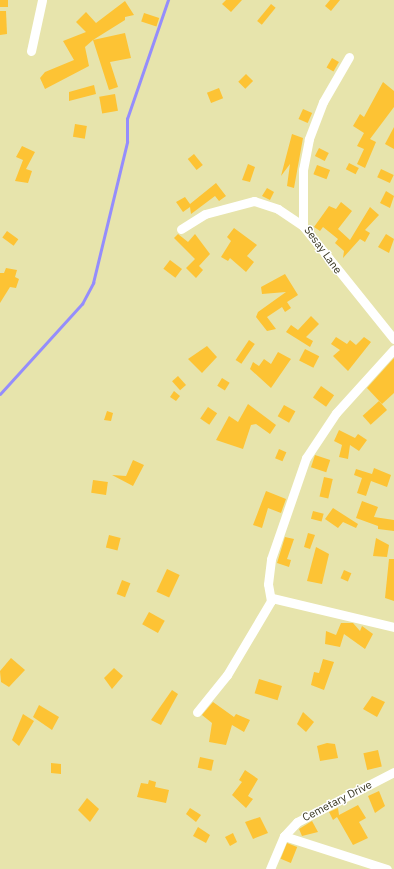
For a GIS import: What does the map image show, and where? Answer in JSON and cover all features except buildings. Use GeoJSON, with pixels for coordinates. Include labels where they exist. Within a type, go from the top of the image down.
{"type":"FeatureCollection","features":[{"type":"Feature","properties":{"kind":"street"},"geometry":{"type":"LineString","coordinates":[[30,51],[42,0]]}},
{"type":"Feature","properties":{"kind":"street","name":"Sesay Lane"},"geometry":{"type":"LineString","coordinates":[[349,57],[323,102],[309,139],[303,170],[303,226],[394,339]]}},
{"type":"Feature","properties":{"kind":"street"},"geometry":{"type":"LineString","coordinates":[[181,228],[205,214],[254,201],[278,210],[303,226]]}},
{"type":"Feature","properties":{"kind":"street"},"geometry":{"type":"LineString","coordinates":[[197,712],[227,675],[272,598],[268,584],[271,559],[306,458],[336,413],[394,348]]}},
{"type":"Feature","properties":{"kind":"street"},"geometry":{"type":"LineString","coordinates":[[272,598],[394,627]]}},
{"type":"Feature","properties":{"kind":"street","name":"Cemetary Drive"},"geometry":{"type":"LineString","coordinates":[[284,836],[297,822],[394,772]]}},
{"type":"Feature","properties":{"kind":"street"},"geometry":{"type":"LineString","coordinates":[[270,869],[284,836],[387,869]]}},
{"type":"Feature","properties":{"kind":"waterway"},"geometry":{"type":"LineString","coordinates":[[0,394],[82,304],[93,283],[127,142],[127,119],[168,0]]}}]}
